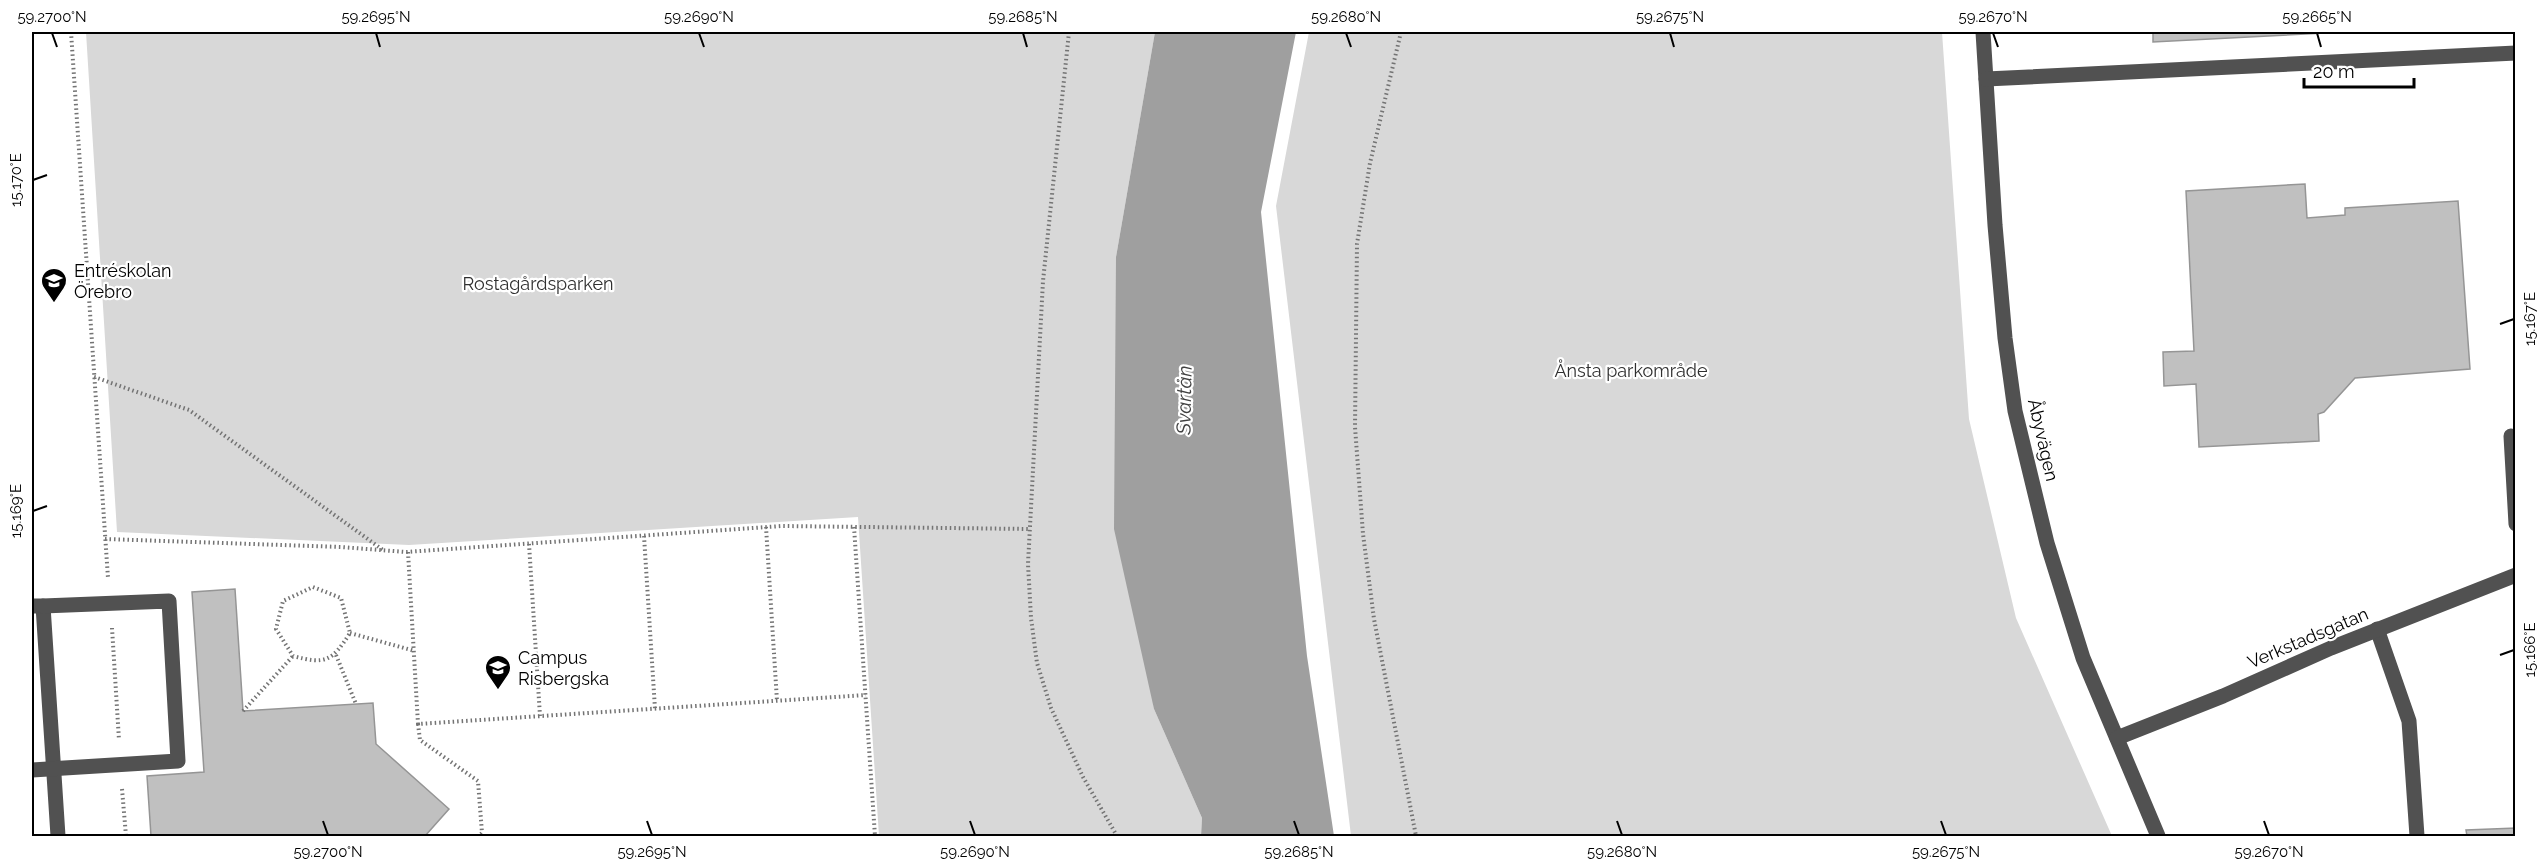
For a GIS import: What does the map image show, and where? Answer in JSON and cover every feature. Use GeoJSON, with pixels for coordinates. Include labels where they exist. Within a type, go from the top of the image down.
{"type":"FeatureCollection","features":[{"type":"Feature","properties":{"kind":"street","name":"Åbyvägen"},"geometry":{"type":"LineString","coordinates":[[1983,32],[1996,237],[2005,338],[2015,411],[2047,543],[2075,635],[2158,837]]}},
{"type":"Feature","properties":{"kind":"street"},"geometry":{"type":"LineString","coordinates":[[1986,79],[2516,53]]}},
{"type":"Feature","properties":{"kind":"street"},"geometry":{"type":"LineString","coordinates":[[2511,436],[2516,525]]}},
{"type":"Feature","properties":{"kind":"street","name":"Verkstadsgatan"},"geometry":{"type":"LineString","coordinates":[[2117,738],[2223,696],[2377,629],[2516,574]]}},
{"type":"Feature","properties":{"kind":"street"},"geometry":{"type":"LineString","coordinates":[[32,770],[54,769],[121,764],[178,761],[169,601],[37,606],[54,769],[58,837]]}},
{"type":"Feature","properties":{"kind":"street"},"geometry":{"type":"LineString","coordinates":[[2377,629],[2409,721],[2417,837]]}},
{"type":"Feature","properties":{"kind":"path"},"geometry":{"type":"LineString","coordinates":[[71,32],[126,837]]}},
{"type":"Feature","properties":{"kind":"path"},"geometry":{"type":"LineString","coordinates":[[1069,32],[1043,281],[1029,575],[1037,663],[1051,708],[1083,777],[1117,837]]}},
{"type":"Feature","properties":{"kind":"path"},"geometry":{"type":"LineString","coordinates":[[1401,32],[1370,163],[1357,244],[1355,427],[1363,534],[1374,619],[1416,837]]}},
{"type":"Feature","properties":{"kind":"path"},"geometry":{"type":"LineString","coordinates":[[94,377],[189,410],[384,550]]}},
{"type":"Feature","properties":{"kind":"path"},"geometry":{"type":"LineString","coordinates":[[105,539],[408,552],[766,527],[1030,529]]}},
{"type":"Feature","properties":{"kind":"path"},"geometry":{"type":"LineString","coordinates":[[766,527],[777,701]]}},
{"type":"Feature","properties":{"kind":"path"},"geometry":{"type":"LineString","coordinates":[[854,527],[875,837]]}},
{"type":"Feature","properties":{"kind":"path"},"geometry":{"type":"LineString","coordinates":[[644,536],[655,709]]}},
{"type":"Feature","properties":{"kind":"path"},"geometry":{"type":"LineString","coordinates":[[529,543],[540,717]]}},
{"type":"Feature","properties":{"kind":"path"},"geometry":{"type":"LineString","coordinates":[[408,552],[420,740],[478,781],[482,833],[479,837]]}},
{"type":"Feature","properties":{"kind":"path"},"geometry":{"type":"LineString","coordinates":[[313,587],[341,598],[350,633],[336,655],[315,662],[293,656],[276,629],[283,601],[313,587]]}},
{"type":"Feature","properties":{"kind":"path"},"geometry":{"type":"LineString","coordinates":[[350,633],[415,651]]}},
{"type":"Feature","properties":{"kind":"path"},"geometry":{"type":"LineString","coordinates":[[336,655],[356,704]]}},
{"type":"Feature","properties":{"kind":"path"},"geometry":{"type":"LineString","coordinates":[[243,711],[293,656]]}},
{"type":"Feature","properties":{"kind":"path"},"geometry":{"type":"LineString","coordinates":[[418,724],[866,695]]}},
{"type":"Feature","properties":{"kind":"green space","name":"Rostagårdsparken"},"geometry":{"type":"Polygon","coordinates":[[[86,32],[1155,32],[1116,257],[1154,709],[1202,818],[1201,836],[879,836],[858,517],[409,545],[117,532],[86,32]]]}},
{"type":"Feature","properties":{"kind":"green space","name":"Ånsta parkområde"},"geometry":{"type":"Polygon","coordinates":[[[1309,32],[1942,32],[1969,419],[2016,618],[2112,836],[1351,836],[1276,206],[1309,32]]]}},
{"type":"Feature","properties":{"kind":"water","name":"Svartån"},"geometry":{"type":"Polygon","coordinates":[[[1155,32],[1296,32],[1261,212],[1307,656],[1334,836],[1201,836],[1202,818],[1154,709],[1114,529],[1116,257],[1155,32]]]}},
{"type":"Feature","properties":{"kind":"building"},"geometry":{"type":"Polygon","coordinates":[[[2153,32],[2345,32],[2153,42],[2153,32]]]}},
{"type":"Feature","properties":{"kind":"building"},"geometry":{"type":"Polygon","coordinates":[[[2305,184],[2307,218],[2345,215],[2345,208],[2458,201],[2470,369],[2355,378],[2324,412],[2318,414],[2319,441],[2199,447],[2196,384],[2164,386],[2163,352],[2194,351],[2186,191],[2305,184]]]}},
{"type":"Feature","properties":{"kind":"building"},"geometry":{"type":"Polygon","coordinates":[[[235,589],[243,711],[373,703],[376,744],[449,809],[425,836],[151,836],[147,776],[204,772],[192,592],[235,589]]]}},
{"type":"Feature","properties":{"kind":"building"},"geometry":{"type":"Polygon","coordinates":[[[2516,828],[2516,836],[2467,836],[2466,830],[2516,828]]]}},
{"type":"Feature","properties":{"kind":"place","name":"Entréskolan Örebro"},"geometry":{"type":"Point","coordinates":[54,304]}},
{"type":"Feature","properties":{"kind":"place","name":"Campus Risbergska"},"geometry":{"type":"Point","coordinates":[498,691]}}]}
